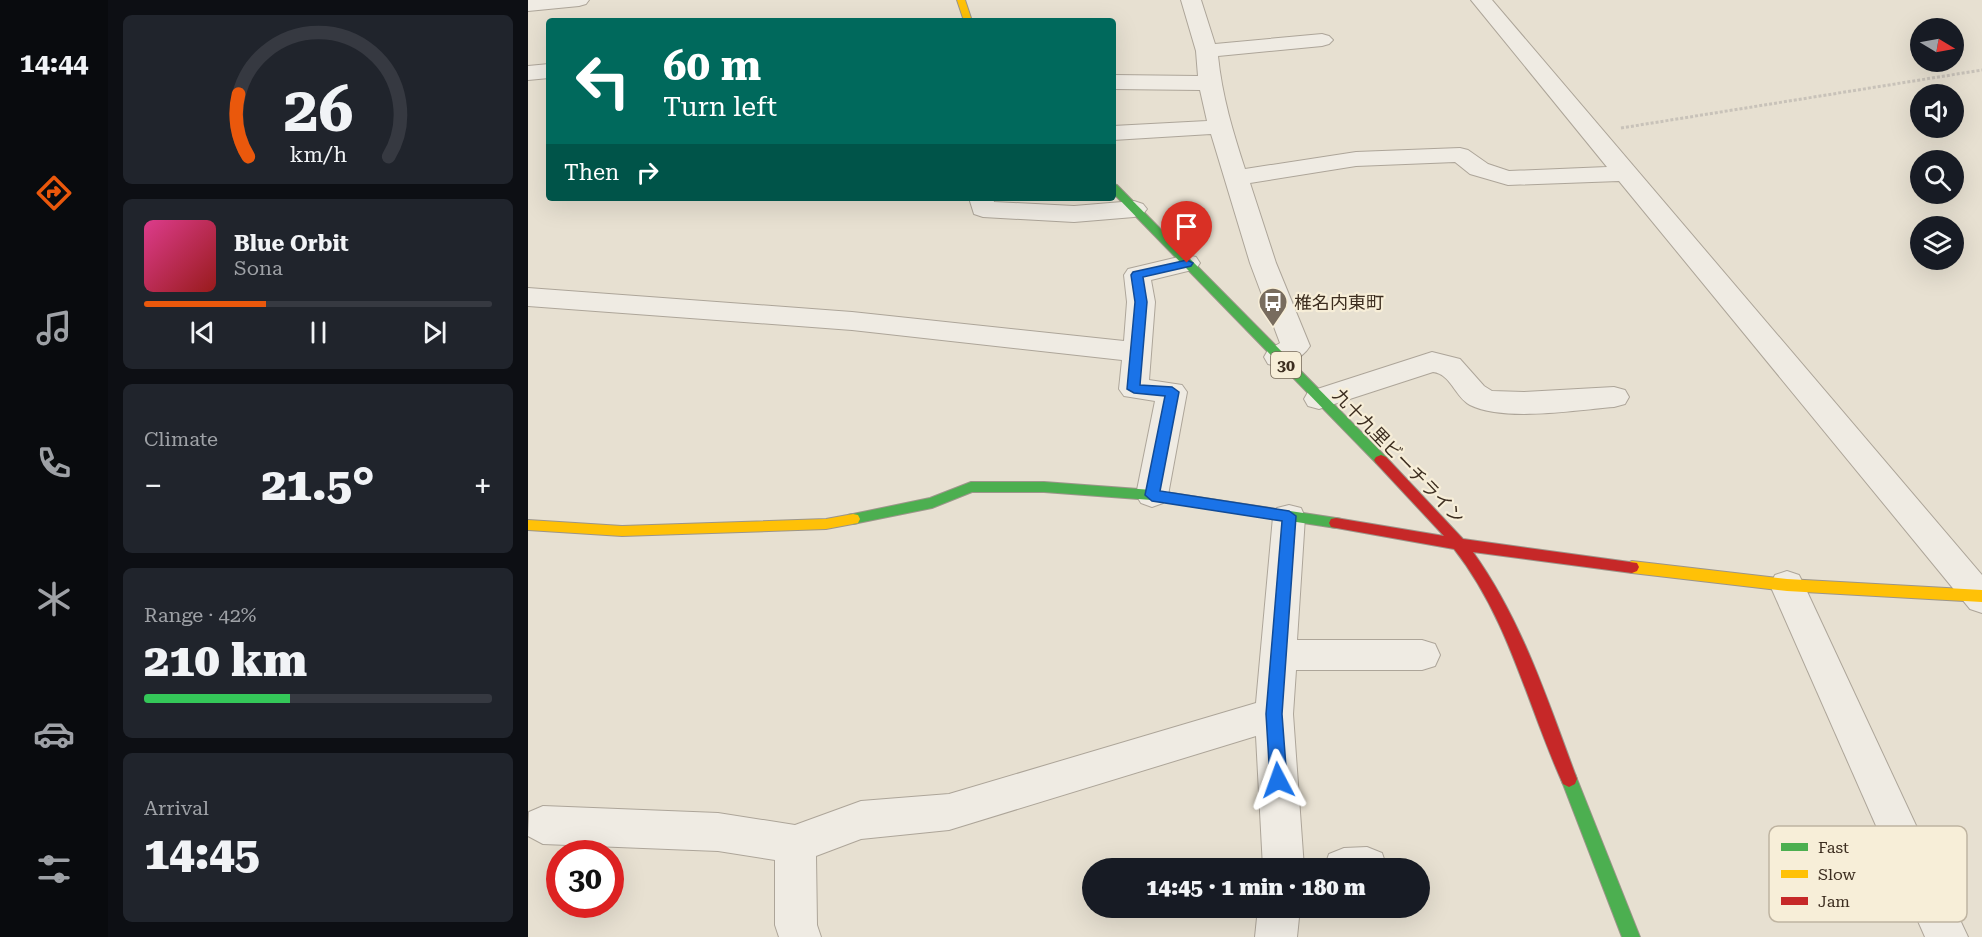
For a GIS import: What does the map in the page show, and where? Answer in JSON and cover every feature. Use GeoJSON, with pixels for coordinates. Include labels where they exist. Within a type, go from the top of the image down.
{"type":"FeatureCollection","features":[{"type":"Feature","properties":{"kind":"street"},"geometry":{"type":"LineString","coordinates":[[528,5],[579,0]]}},
{"type":"Feature","properties":{"kind":"street"},"geometry":{"type":"LineString","coordinates":[[961,0],[967,18]]}},
{"type":"Feature","properties":{"kind":"street"},"geometry":{"type":"LineString","coordinates":[[1191,0],[1207,51],[1210,83],[1220,127],[1263,263],[1296,346],[1278,357]]}},
{"type":"Feature","properties":{"kind":"street"},"geometry":{"type":"LineString","coordinates":[[1481,0],[1981,596]]}},
{"type":"Feature","properties":{"kind":"street"},"geometry":{"type":"LineString","coordinates":[[1207,51],[1322,40]]}},
{"type":"Feature","properties":{"kind":"street"},"geometry":{"type":"LineString","coordinates":[[528,73],[546,71]]}},
{"type":"Feature","properties":{"kind":"street"},"geometry":{"type":"LineString","coordinates":[[1116,82],[1210,83]]}},
{"type":"Feature","properties":{"kind":"street"},"geometry":{"type":"LineString","coordinates":[[1116,133],[1220,127]]}},
{"type":"Feature","properties":{"kind":"street"},"geometry":{"type":"LineString","coordinates":[[1237,178],[1356,159],[1460,155],[1479,169],[1508,178],[1627,173]]}},
{"type":"Feature","properties":{"kind":"street","name":"九十九里ビーチライン"},"geometry":{"type":"LineString","coordinates":[[1116,191],[1439,519],[1486,583],[1510,627],[1631,937]]}},
{"type":"Feature","properties":{"kind":"street"},"geometry":{"type":"LineString","coordinates":[[982,201],[983,209],[1074,214],[1134,209]]}},
{"type":"Feature","properties":{"kind":"street"},"geometry":{"type":"LineString","coordinates":[[1152,495],[1172,392],[1134,389],[1141,302],[1137,275],[1187,263]]}},
{"type":"Feature","properties":{"kind":"street"},"geometry":{"type":"LineString","coordinates":[[528,297],[852,321],[1137,352]]}},
{"type":"Feature","properties":{"kind":"street"},"geometry":{"type":"LineString","coordinates":[[1319,399],[1431,362],[1449,364],[1481,399],[1504,403],[1614,397]]}},
{"type":"Feature","properties":{"kind":"street"},"geometry":{"type":"LineString","coordinates":[[528,525],[622,531],[826,524],[932,503],[971,487],[1044,487],[1152,495],[1511,553],[1787,585],[1981,596]]}},
{"type":"Feature","properties":{"kind":"street"},"geometry":{"type":"LineString","coordinates":[[1283,858],[1274,714],[1289,516]]}},
{"type":"Feature","properties":{"kind":"street"},"geometry":{"type":"LineString","coordinates":[[1787,585],[1897,826]]}},
{"type":"Feature","properties":{"kind":"street"},"geometry":{"type":"LineString","coordinates":[[1278,655],[1422,655]]}},
{"type":"Feature","properties":{"kind":"street"},"geometry":{"type":"LineString","coordinates":[[543,825],[718,832],[795,844],[861,820],[949,812],[1274,714]]}},
{"type":"Feature","properties":{"kind":"street"},"geometry":{"type":"LineString","coordinates":[[795,844],[796,925],[800,937]]}},
{"type":"Feature","properties":{"kind":"street"},"geometry":{"type":"LineString","coordinates":[[1276,937],[1279,918]]}},
{"type":"Feature","properties":{"kind":"street"},"geometry":{"type":"LineString","coordinates":[[1940,922],[1947,937]]}},
{"type":"Feature","properties":{"kind":"path"},"geometry":{"type":"LineString","coordinates":[[1591,133],[1982,70]]}},
{"type":"Feature","properties":{"kind":"traffic: fast"},"geometry":{"type":"LineString","coordinates":[[1116,190],[1381,460]]}},
{"type":"Feature","properties":{"kind":"traffic: fast"},"geometry":{"type":"LineString","coordinates":[[853,519],[932,503],[971,487],[1044,487],[1152,495],[1336,523]]}},
{"type":"Feature","properties":{"kind":"traffic: fast"},"geometry":{"type":"LineString","coordinates":[[1569,779],[1631,937]]}},
{"type":"Feature","properties":{"kind":"traffic: slow"},"geometry":{"type":"LineString","coordinates":[[961,0],[967,18]]}},
{"type":"Feature","properties":{"kind":"traffic: slow"},"geometry":{"type":"LineString","coordinates":[[528,525],[622,531],[826,524],[853,519]]}},
{"type":"Feature","properties":{"kind":"traffic: slow"},"geometry":{"type":"LineString","coordinates":[[1632,567],[1787,585],[1982,596]]}},
{"type":"Feature","properties":{"kind":"traffic: jam"},"geometry":{"type":"LineString","coordinates":[[1381,460],[1452,535],[1487,585],[1522,656],[1569,779]]}},
{"type":"Feature","properties":{"kind":"traffic: jam"},"geometry":{"type":"LineString","coordinates":[[1336,523],[1511,553],[1632,567]]}},
{"type":"Feature","properties":{"kind":"place","name":"椎名内東町"},"geometry":{"type":"Point","coordinates":[1273,328]}},
{"type":"Feature","properties":{"kind":"route"},"geometry":{"type":"LineString","coordinates":[[1187,263],[1137,275],[1141,302],[1134,389],[1172,392],[1152,495],[1289,516],[1274,714],[1278,780]]}}]}
